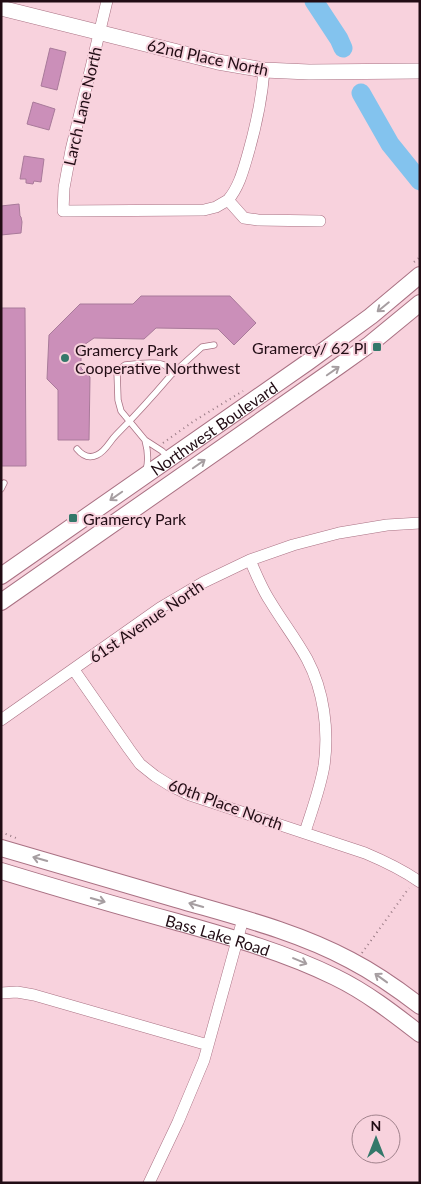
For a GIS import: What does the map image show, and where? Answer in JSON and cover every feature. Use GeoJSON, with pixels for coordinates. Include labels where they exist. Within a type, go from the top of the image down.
{"type":"FeatureCollection","features":[{"type":"Feature","properties":{"kind":"main road","name":"Northwest Boulevard"},"geometry":{"type":"LineString","coordinates":[[1,576],[371,316],[417,268]]}},
{"type":"Feature","properties":{"kind":"main road","name":"Northwest Boulevard"},"geometry":{"type":"LineString","coordinates":[[1,602],[339,366],[391,328],[420,303]]}},
{"type":"Feature","properties":{"kind":"main road"},"geometry":{"type":"LineString","coordinates":[[29,582],[44,562],[165,477],[171,467],[170,458]]}},
{"type":"Feature","properties":{"kind":"main road","name":"Bass Lake Road"},"geometry":{"type":"LineString","coordinates":[[1,848],[298,937],[350,959],[374,973],[420,1006]]}},
{"type":"Feature","properties":{"kind":"main road","name":"Bass Lake Road"},"geometry":{"type":"LineString","coordinates":[[1,871],[237,939],[292,958],[360,990],[420,1034]]}},
{"type":"Feature","properties":{"kind":"street","name":"Larch Lane North"},"geometry":{"type":"LineString","coordinates":[[107,1],[70,150],[64,188],[63,211],[204,210],[216,207],[228,200]]}},
{"type":"Feature","properties":{"kind":"street","name":"62nd Place North"},"geometry":{"type":"LineString","coordinates":[[1,8],[218,62],[264,70],[309,72],[420,71]]}},
{"type":"Feature","properties":{"kind":"street"},"geometry":{"type":"LineString","coordinates":[[264,70],[260,109],[255,129],[241,177],[234,194],[228,200],[244,218],[320,221]]}},
{"type":"Feature","properties":{"kind":"street","name":"61st Avenue North"},"geometry":{"type":"LineString","coordinates":[[1,720],[160,608],[204,582],[250,560],[294,544],[339,533],[387,525],[420,523]]}},
{"type":"Feature","properties":{"kind":"street"},"geometry":{"type":"LineString","coordinates":[[250,560],[269,600],[308,660],[319,686],[324,711],[326,740],[324,766],[305,832]]}},
{"type":"Feature","properties":{"kind":"street","name":"60th Place North"},"geometry":{"type":"LineString","coordinates":[[74,670],[140,764],[171,786],[190,795],[305,832],[383,860],[418,876]]}},
{"type":"Feature","properties":{"kind":"street"},"geometry":{"type":"LineString","coordinates":[[149,1183],[194,1087],[204,1060],[243,919]]}},
{"type":"Feature","properties":{"kind":"street"},"geometry":{"type":"LineString","coordinates":[[1,993],[17,992],[34,995],[208,1045]]}},
{"type":"Feature","properties":{"kind":"lane"},"geometry":{"type":"LineString","coordinates":[[77,449],[80,454],[89,457],[97,455],[107,448],[113,438],[171,375],[202,347],[214,345]]}},
{"type":"Feature","properties":{"kind":"lane"},"geometry":{"type":"LineString","coordinates":[[170,458],[145,440],[121,411],[118,400],[118,370],[125,365],[162,364],[171,371],[171,375]]}},
{"type":"Feature","properties":{"kind":"lane"},"geometry":{"type":"LineString","coordinates":[[143,477],[147,469],[148,457],[145,440]]}},
{"type":"Feature","properties":{"kind":"lane"},"geometry":{"type":"LineString","coordinates":[[1,489],[4,482]]}},
{"type":"Feature","properties":{"kind":"path"},"geometry":{"type":"LineString","coordinates":[[417,268],[420,257]]}},
{"type":"Feature","properties":{"kind":"path"},"geometry":{"type":"LineString","coordinates":[[162,444],[194,421],[244,390]]}},
{"type":"Feature","properties":{"kind":"path"},"geometry":{"type":"LineString","coordinates":[[362,953],[418,876]]}},
{"type":"Feature","properties":{"kind":"building"},"geometry":{"type":"Polygon","coordinates":[[[50,48],[66,52],[57,90],[41,86],[50,48]]]}},
{"type":"Feature","properties":{"kind":"building"},"geometry":{"type":"Polygon","coordinates":[[[33,102],[55,109],[49,130],[27,124],[33,102]]]}},
{"type":"Feature","properties":{"kind":"building"},"geometry":{"type":"Polygon","coordinates":[[[24,156],[44,159],[41,182],[26,183],[26,179],[20,179],[24,156]]]}},
{"type":"Feature","properties":{"kind":"building"},"geometry":{"type":"Polygon","coordinates":[[[19,204],[22,222],[21,233],[1,235],[1,206],[19,204]]]}},
{"type":"Feature","properties":{"kind":"building","name":"Gramercy Park Cooperative Northwest"},"geometry":{"type":"Polygon","coordinates":[[[141,296],[230,296],[256,323],[234,345],[218,329],[156,328],[144,339],[94,338],[81,347],[81,368],[90,377],[89,440],[58,440],[58,390],[47,379],[49,335],[80,304],[133,304],[141,296]]]}},
{"type":"Feature","properties":{"kind":"building"},"geometry":{"type":"Polygon","coordinates":[[[1,308],[25,308],[26,466],[1,466],[1,308]]]}},
{"type":"Feature","properties":{"kind":"waterway"},"geometry":{"type":"LineString","coordinates":[[314,1],[343,48]]}},
{"type":"Feature","properties":{"kind":"waterway"},"geometry":{"type":"LineString","coordinates":[[361,93],[390,144],[420,181]]}},
{"type":"Feature","properties":{"kind":"place","name":"Gramercy/ 62 Pl"},"geometry":{"type":"Point","coordinates":[377,347]}},
{"type":"Feature","properties":{"kind":"place","name":"Gramercy Park Cooperative Northwest"},"geometry":{"type":"Point","coordinates":[65,358]}},
{"type":"Feature","properties":{"kind":"place","name":"Gramercy Park"},"geometry":{"type":"Point","coordinates":[73,518]}}]}
